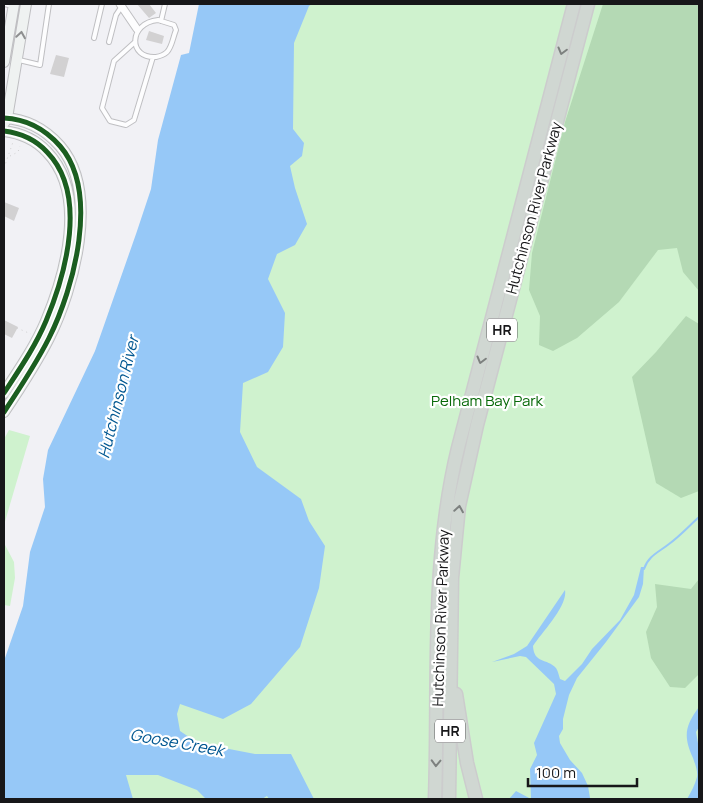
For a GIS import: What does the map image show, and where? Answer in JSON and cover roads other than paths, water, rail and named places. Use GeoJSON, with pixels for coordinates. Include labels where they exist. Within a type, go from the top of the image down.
{"type":"FeatureCollection","features":[{"type":"Feature","properties":{"kind":"highway","name":"Hutchinson River Parkway"},"geometry":{"type":"LineString","coordinates":[[435,799],[439,581],[443,527],[449,490],[460,440],[574,4]]}},
{"type":"Feature","properties":{"kind":"highway","name":"Hutchinson River Parkway"},"geometry":{"type":"LineString","coordinates":[[449,799],[453,555],[466,472],[588,4]]}},
{"type":"Feature","properties":{"kind":"highway"},"geometry":{"type":"LineString","coordinates":[[450,662],[467,763],[476,799]]}},
{"type":"Feature","properties":{"kind":"main road"},"geometry":{"type":"LineString","coordinates":[[4,62],[11,4]]}},
{"type":"Feature","properties":{"kind":"main road"},"geometry":{"type":"LineString","coordinates":[[4,412],[40,356],[57,321],[73,270],[79,238],[81,212],[77,175],[72,163],[55,140],[31,124],[17,119],[5,120],[26,4]]}},
{"type":"Feature","properties":{"kind":"main road"},"geometry":{"type":"LineString","coordinates":[[4,131],[24,136],[44,149],[58,166],[68,191],[70,218],[65,259],[53,303],[38,338],[4,393]]}},
{"type":"Feature","properties":{"kind":"street"},"geometry":{"type":"LineString","coordinates":[[121,5],[137,30]]}},
{"type":"Feature","properties":{"kind":"lane"},"geometry":{"type":"LineString","coordinates":[[17,59],[40,65],[49,4]]}},
{"type":"Feature","properties":{"kind":"lane"},"geometry":{"type":"LineString","coordinates":[[94,38],[102,4]]}},
{"type":"Feature","properties":{"kind":"lane"},"geometry":{"type":"LineString","coordinates":[[161,21],[165,4]]}},
{"type":"Feature","properties":{"kind":"lane"},"geometry":{"type":"LineString","coordinates":[[109,42],[116,15],[121,5]]}},
{"type":"Feature","properties":{"kind":"lane"},"geometry":{"type":"LineString","coordinates":[[153,20],[161,21],[174,25],[176,30],[169,50],[166,54],[153,57],[140,52],[135,42],[137,30],[153,20]]}},
{"type":"Feature","properties":{"kind":"lane"},"geometry":{"type":"LineString","coordinates":[[135,42],[114,61],[102,108],[110,121],[126,125],[134,120],[153,57]]}},
{"type":"Feature","properties":{"kind":"water"},"geometry":{"type":"Polygon","coordinates":[[[199,4],[312,4],[309,6],[294,43],[293,129],[304,143],[302,156],[290,166],[307,224],[295,245],[277,254],[268,279],[285,313],[283,347],[268,372],[243,383],[240,432],[257,467],[301,499],[309,521],[325,546],[319,588],[300,647],[251,704],[223,719],[180,704],[177,714],[180,731],[198,743],[255,754],[291,754],[314,799],[269,799],[267,796],[262,799],[206,799],[197,790],[158,775],[126,775],[133,799],[4,799],[4,661],[23,606],[30,552],[45,507],[43,479],[48,450],[95,351],[136,234],[151,189],[158,140],[181,55],[189,53],[199,4]]]}},
{"type":"Feature","properties":{"kind":"water"},"geometry":{"type":"Polygon","coordinates":[[[641,567],[644,567],[643,584],[639,597],[577,678],[569,695],[563,719],[563,729],[559,736],[560,743],[570,760],[582,773],[588,786],[590,798],[531,799],[530,769],[537,755],[534,743],[556,694],[554,684],[526,657],[520,656],[492,662],[514,654],[527,646],[565,590],[563,604],[559,611],[533,646],[536,656],[557,669],[560,679],[565,681],[620,620],[634,595],[641,567]]]}},
{"type":"Feature","properties":{"kind":"water"},"geometry":{"type":"Polygon","coordinates":[[[699,707],[699,727],[696,732],[699,749],[699,799],[687,799],[694,786],[697,770],[688,743],[687,731],[699,707]]]}},
{"type":"Feature","properties":{"kind":"water"},"geometry":{"type":"Polygon","coordinates":[[[516,791],[531,799],[509,799],[516,791]]]}},
{"type":"Feature","properties":{"kind":"waterway"},"geometry":{"type":"LineString","coordinates":[[644,569],[651,557],[677,538],[699,517]]}},
{"type":"Feature","properties":{"kind":"water label","name":"Hutchinson River"},"geometry":{"type":"Point","coordinates":[118,397]}},
{"type":"Feature","properties":{"kind":"water label","name":"Goose Creek"},"geometry":{"type":"Point","coordinates":[177,742]}},
{"type":"Feature","properties":{"kind":"park label","name":"Pelham Bay Park"},"geometry":{"type":"Point","coordinates":[487,401]}}]}
